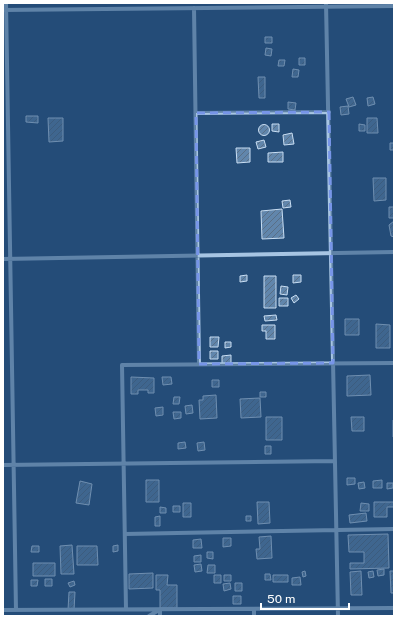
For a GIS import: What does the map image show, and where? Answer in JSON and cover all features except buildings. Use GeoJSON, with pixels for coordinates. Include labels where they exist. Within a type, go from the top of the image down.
{"type":"FeatureCollection","features":[{"type":"Feature","properties":{"kind":"street"},"geometry":{"type":"LineString","coordinates":[[6,3],[4,10],[5,130],[10,258],[16,610]]}},
{"type":"Feature","properties":{"kind":"street"},"geometry":{"type":"LineString","coordinates":[[4,10],[194,8],[327,4],[394,6]]}},
{"type":"Feature","properties":{"kind":"street"},"geometry":{"type":"LineString","coordinates":[[327,4],[338,616]]}},
{"type":"Feature","properties":{"kind":"street"},"geometry":{"type":"LineString","coordinates":[[194,8],[199,364]]}},
{"type":"Feature","properties":{"kind":"street"},"geometry":{"type":"LineString","coordinates":[[196,113],[329,112]]}},
{"type":"Feature","properties":{"kind":"street"},"geometry":{"type":"LineString","coordinates":[[3,259],[394,252]]}},
{"type":"Feature","properties":{"kind":"street"},"geometry":{"type":"LineString","coordinates":[[126,609],[122,365],[394,363]]}},
{"type":"Feature","properties":{"kind":"street"},"geometry":{"type":"LineString","coordinates":[[3,465],[335,461]]}},
{"type":"Feature","properties":{"kind":"street"},"geometry":{"type":"LineString","coordinates":[[125,534],[394,529]]}},
{"type":"Feature","properties":{"kind":"street"},"geometry":{"type":"LineString","coordinates":[[3,610],[394,608]]}},
{"type":"Feature","properties":{"kind":"street"},"geometry":{"type":"LineString","coordinates":[[149,616],[160,609]]}},
{"type":"Feature","properties":{"kind":"street"},"geometry":{"type":"LineString","coordinates":[[160,609],[160,616]]}},
{"type":"Feature","properties":{"kind":"street"},"geometry":{"type":"LineString","coordinates":[[254,609],[254,616]]}},
{"type":"Feature","properties":{"kind":"street"},"geometry":{"type":"LineString","coordinates":[[56,610],[56,616]]}},
{"type":"Feature","properties":{"kind":"highlighted area"},"geometry":{"type":"Polygon","coordinates":[[[329,112],[333,363],[199,364],[196,113],[329,112]]]}}]}
